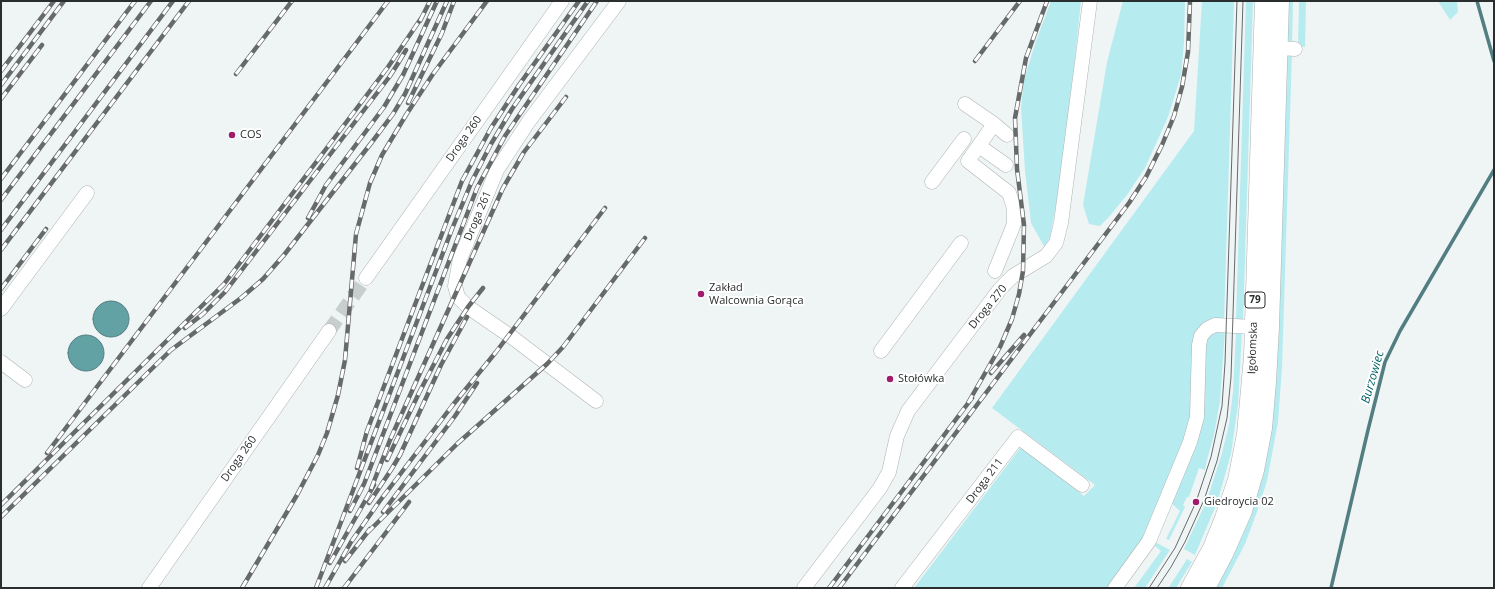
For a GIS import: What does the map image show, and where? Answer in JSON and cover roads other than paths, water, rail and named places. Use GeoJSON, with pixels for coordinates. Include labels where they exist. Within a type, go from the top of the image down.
{"type":"FeatureCollection","features":[{"type":"Feature","properties":{"kind":"main road","name":"Igołomska"},"geometry":{"type":"LineString","coordinates":[[1190,588],[1218,534],[1237,480],[1243,453],[1248,415],[1254,326],[1264,1]]}},
{"type":"Feature","properties":{"kind":"main road","name":"Igołomska"},"geometry":{"type":"LineString","coordinates":[[1206,588],[1224,554],[1243,510],[1255,470],[1263,428],[1287,49],[1280,1]]}},
{"type":"Feature","properties":{"kind":"lane","name":"Droga 260"},"geometry":{"type":"LineString","coordinates":[[366,278],[562,1]]}},
{"type":"Feature","properties":{"kind":"lane","name":"Droga 261"},"geometry":{"type":"LineString","coordinates":[[596,401],[509,335],[468,307],[458,297],[455,286],[460,259],[497,170],[529,121],[619,1]]}},
{"type":"Feature","properties":{"kind":"lane","name":"Droga 270"},"geometry":{"type":"LineString","coordinates":[[804,588],[880,488],[889,472],[897,436],[908,411],[1000,289],[1013,276],[1046,256],[1056,243],[1062,223],[1090,1]]}},
{"type":"Feature","properties":{"kind":"lane"},"geometry":{"type":"LineString","coordinates":[[965,104],[1007,135]]}},
{"type":"Feature","properties":{"kind":"lane"},"geometry":{"type":"LineString","coordinates":[[994,124],[968,161],[1009,193],[1014,208],[1014,224],[995,271]]}},
{"type":"Feature","properties":{"kind":"lane"},"geometry":{"type":"LineString","coordinates":[[932,182],[964,139]]}},
{"type":"Feature","properties":{"kind":"lane"},"geometry":{"type":"LineString","coordinates":[[979,146],[1006,165]]}},
{"type":"Feature","properties":{"kind":"lane"},"geometry":{"type":"LineString","coordinates":[[1,309],[87,193]]}},
{"type":"Feature","properties":{"kind":"lane"},"geometry":{"type":"LineString","coordinates":[[881,351],[961,243]]}},
{"type":"Feature","properties":{"kind":"lane"},"geometry":{"type":"LineString","coordinates":[[1115,588],[1149,541],[1192,438],[1196,417],[1198,344],[1201,336],[1207,329],[1215,325],[1254,326]]}},
{"type":"Feature","properties":{"kind":"lane","name":"Droga 260"},"geometry":{"type":"LineString","coordinates":[[149,588],[329,331]]}},
{"type":"Feature","properties":{"kind":"lane"},"geometry":{"type":"LineString","coordinates":[[1,362],[25,380]]}},
{"type":"Feature","properties":{"kind":"lane","name":"Droga 211"},"geometry":{"type":"LineString","coordinates":[[902,588],[1018,437],[1082,485]]}},
{"type":"Feature","properties":{"kind":"waterway"},"geometry":{"type":"LineString","coordinates":[[1477,1],[1494,61]]}},
{"type":"Feature","properties":{"kind":"waterway","name":"Burzowiec"},"geometry":{"type":"LineString","coordinates":[[1331,588],[1385,362],[1400,331],[1494,170]]}},
{"type":"Feature","properties":{"kind":"tunnel"},"geometry":{"type":"LineString","coordinates":[[329,331],[366,278]]}},
{"type":"Feature","properties":{"kind":"tram line"},"geometry":{"type":"LineString","coordinates":[[1149,588],[1175,548],[1196,502],[1211,457],[1222,406],[1225,363],[1237,1]]}},
{"type":"Feature","properties":{"kind":"tram line"},"geometry":{"type":"LineString","coordinates":[[1157,588],[1185,542],[1204,500],[1217,461],[1227,418],[1231,377],[1243,1]]}},
{"type":"Feature","properties":{"kind":"railway"},"geometry":{"type":"LineString","coordinates":[[1,71],[54,1]]}},
{"type":"Feature","properties":{"kind":"railway"},"geometry":{"type":"LineString","coordinates":[[1,85],[64,1]]}},
{"type":"Feature","properties":{"kind":"railway"},"geometry":{"type":"LineString","coordinates":[[1,179],[135,1]]}},
{"type":"Feature","properties":{"kind":"railway"},"geometry":{"type":"LineString","coordinates":[[1,200],[151,1]]}},
{"type":"Feature","properties":{"kind":"railway"},"geometry":{"type":"LineString","coordinates":[[1,230],[173,1]]}},
{"type":"Feature","properties":{"kind":"railway"},"geometry":{"type":"LineString","coordinates":[[1,250],[189,1]]}},
{"type":"Feature","properties":{"kind":"railway"},"geometry":{"type":"LineString","coordinates":[[236,74],[292,1]]}},
{"type":"Feature","properties":{"kind":"railway"},"geometry":{"type":"LineString","coordinates":[[47,453],[388,1]]}},
{"type":"Feature","properties":{"kind":"railway"},"geometry":{"type":"LineString","coordinates":[[420,21],[430,1]]}},
{"type":"Feature","properties":{"kind":"railway"},"geometry":{"type":"LineString","coordinates":[[308,218],[326,185],[384,107],[403,75],[437,1]]}},
{"type":"Feature","properties":{"kind":"railway"},"geometry":{"type":"LineString","coordinates":[[1,517],[171,350],[241,298],[263,279],[284,255],[393,114],[405,94],[447,1]]}},
{"type":"Feature","properties":{"kind":"railway"},"geometry":{"type":"LineString","coordinates":[[408,103],[442,33],[454,1]]}},
{"type":"Feature","properties":{"kind":"railway"},"geometry":{"type":"LineString","coordinates":[[242,588],[297,495],[318,455],[327,433],[338,395],[345,360],[356,234],[370,183],[382,155],[406,115],[433,74],[487,1]]}},
{"type":"Feature","properties":{"kind":"railway"},"geometry":{"type":"LineString","coordinates":[[357,468],[367,431],[462,181],[491,128],[519,85],[579,1]]}},
{"type":"Feature","properties":{"kind":"railway"},"geometry":{"type":"LineString","coordinates":[[316,588],[452,229],[472,181],[491,144],[512,109],[588,1]]}},
{"type":"Feature","properties":{"kind":"railway"},"geometry":{"type":"LineString","coordinates":[[350,511],[364,484],[477,188],[505,136],[597,1]]}},
{"type":"Feature","properties":{"kind":"railway"},"geometry":{"type":"LineString","coordinates":[[975,61],[1020,1]]}},
{"type":"Feature","properties":{"kind":"railway"},"geometry":{"type":"LineString","coordinates":[[968,403],[1000,347],[1012,319],[1019,294],[1023,271],[1024,225],[1017,169],[1015,118],[1026,58],[1047,1]]}},
{"type":"Feature","properties":{"kind":"railway"},"geometry":{"type":"LineString","coordinates":[[839,588],[1129,203],[1146,177],[1174,116],[1182,87],[1188,52],[1190,1]]}},
{"type":"Feature","properties":{"kind":"railway"},"geometry":{"type":"LineString","coordinates":[[1,505],[224,284],[388,67],[422,17]]}},
{"type":"Feature","properties":{"kind":"railway"},"geometry":{"type":"LineString","coordinates":[[1,99],[42,45]]}},
{"type":"Feature","properties":{"kind":"railway"},"geometry":{"type":"LineString","coordinates":[[185,328],[203,314],[225,292],[390,76],[406,50]]}},
{"type":"Feature","properties":{"kind":"railway"},"geometry":{"type":"LineString","coordinates":[[371,489],[390,440],[503,188],[524,152],[566,97]]}},
{"type":"Feature","properties":{"kind":"railway"},"geometry":{"type":"LineString","coordinates":[[325,588],[351,542],[379,502],[452,406],[496,352],[605,208]]}},
{"type":"Feature","properties":{"kind":"railway"},"geometry":{"type":"LineString","coordinates":[[1,289],[46,229]]}},
{"type":"Feature","properties":{"kind":"railway"},"geometry":{"type":"LineString","coordinates":[[367,533],[458,443],[547,364],[563,347],[645,238]]}},
{"type":"Feature","properties":{"kind":"railway"},"geometry":{"type":"LineString","coordinates":[[387,460],[447,339],[468,307],[483,288]]}},
{"type":"Feature","properties":{"kind":"railway"},"geometry":{"type":"LineString","coordinates":[[369,503],[400,455],[441,365],[467,317]]}},
{"type":"Feature","properties":{"kind":"railway"},"geometry":{"type":"LineString","coordinates":[[991,373],[1024,335]]}},
{"type":"Feature","properties":{"kind":"railway"},"geometry":{"type":"LineString","coordinates":[[383,512],[455,416],[477,383]]}},
{"type":"Feature","properties":{"kind":"railway"},"geometry":{"type":"LineString","coordinates":[[829,588],[972,398]]}},
{"type":"Feature","properties":{"kind":"railway"},"geometry":{"type":"LineString","coordinates":[[330,563],[374,485]]}},
{"type":"Feature","properties":{"kind":"railway"},"geometry":{"type":"LineString","coordinates":[[344,588],[409,502]]}},
{"type":"Feature","properties":{"kind":"railway"},"geometry":{"type":"LineString","coordinates":[[345,561],[370,529]]}},
{"type":"Feature","properties":{"kind":"place","name":"COS"},"geometry":{"type":"Point","coordinates":[232,135]}},
{"type":"Feature","properties":{"kind":"place","name":"Zakład Walcownia Gorąca"},"geometry":{"type":"Point","coordinates":[701,294]}},
{"type":"Feature","properties":{"kind":"place","name":"Stołówka"},"geometry":{"type":"Point","coordinates":[890,379]}},
{"type":"Feature","properties":{"kind":"place","name":"Giedroycia 02"},"geometry":{"type":"Point","coordinates":[1196,502]}}]}
